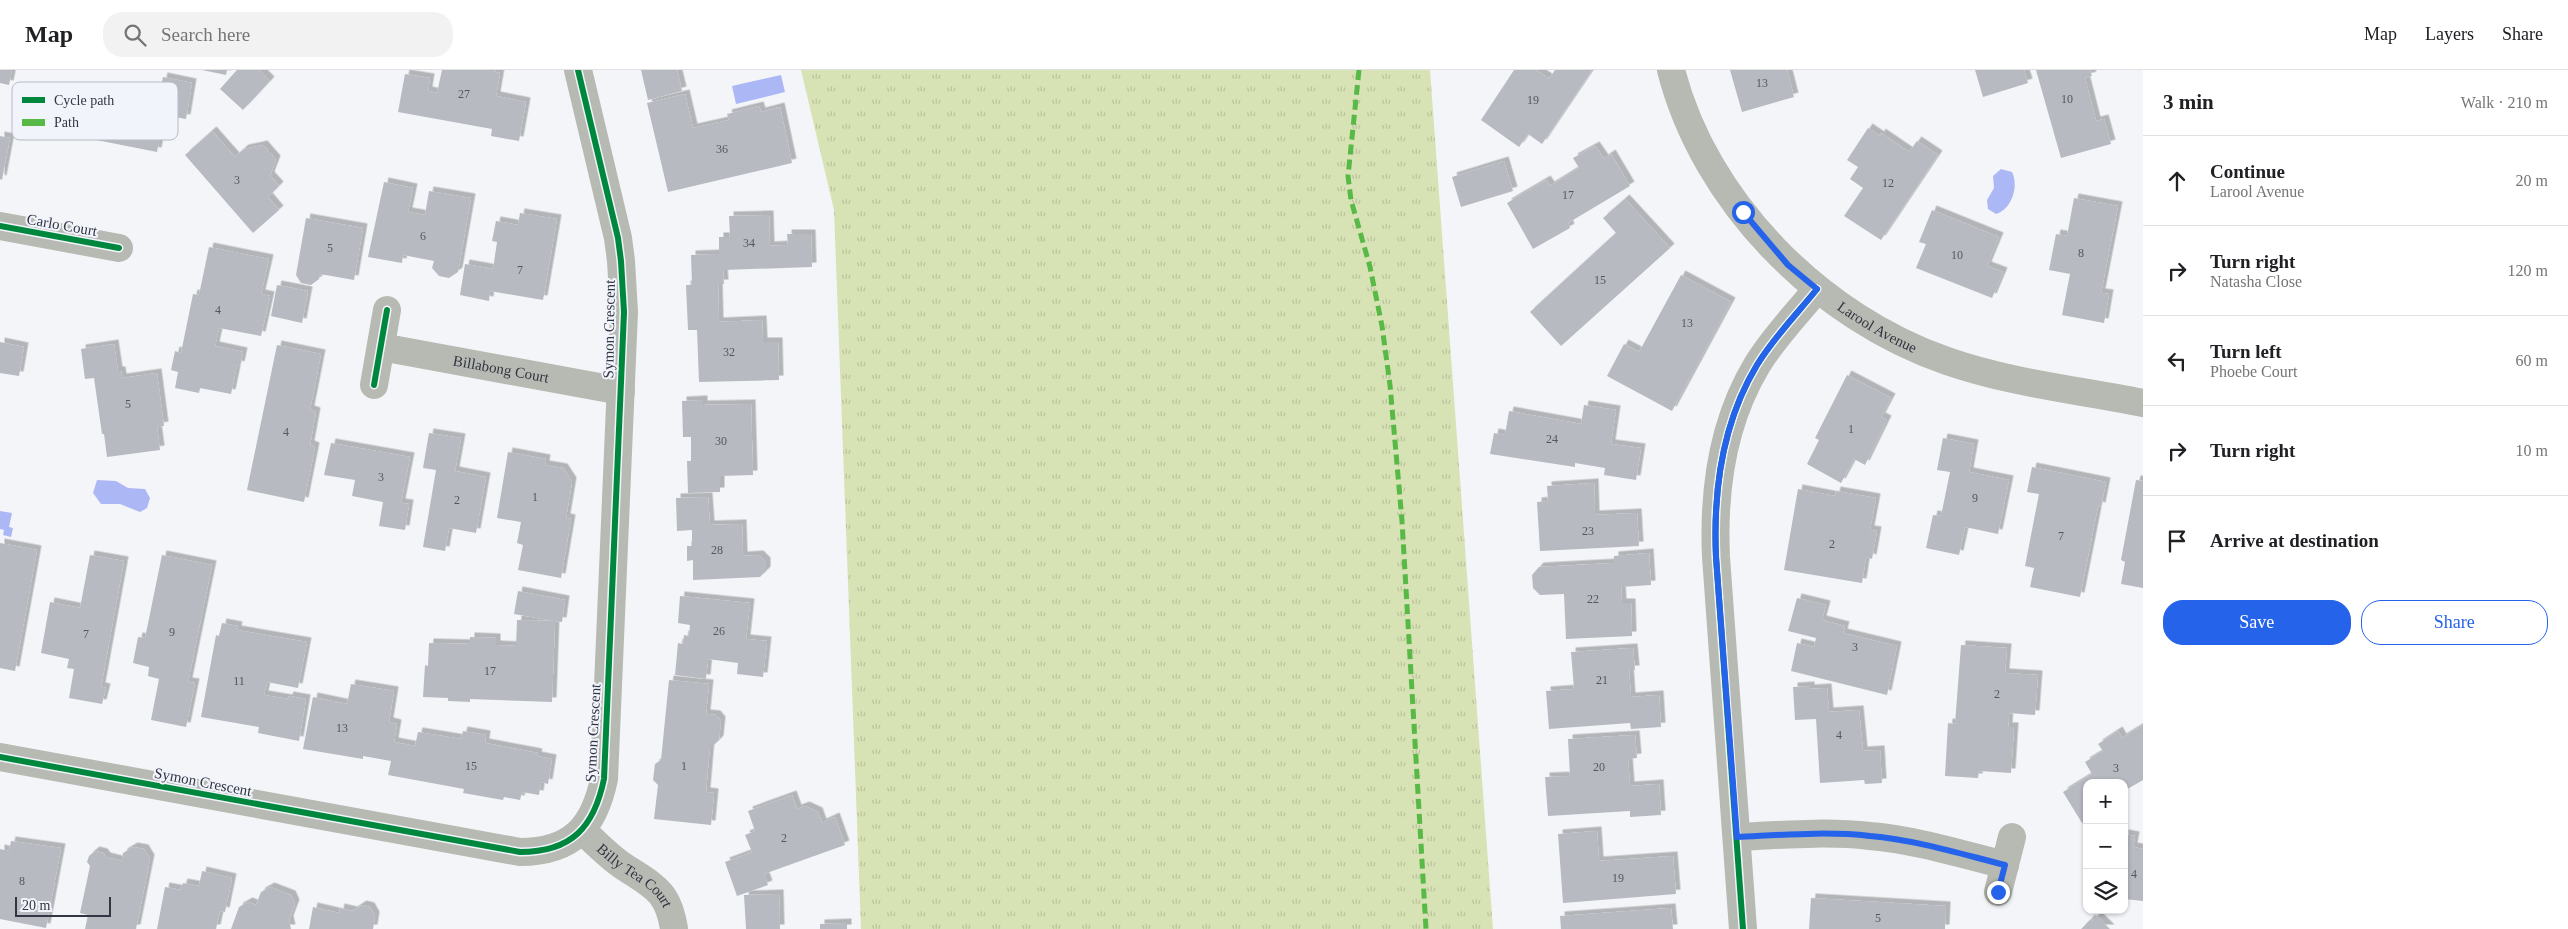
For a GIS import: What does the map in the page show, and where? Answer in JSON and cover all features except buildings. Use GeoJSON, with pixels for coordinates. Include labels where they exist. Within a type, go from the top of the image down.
{"type":"FeatureCollection","features":[{"type":"Feature","properties":{"kind":"street","name":"Symon Crescent"},"geometry":{"type":"LineString","coordinates":[[0,757],[520,852],[538,853],[556,848],[582,830],[594,815],[604,779],[624,312],[621,261],[578,70]]}},
{"type":"Feature","properties":{"kind":"street","name":"Larool Avenue"},"geometry":{"type":"LineString","coordinates":[[1671,70],[1691,126],[1714,169],[1764,239],[1788,265],[1817,289],[1885,334],[1948,362],[1986,372],[2143,403]]}},
{"type":"Feature","properties":{"kind":"street","name":"Carlo Court"},"geometry":{"type":"LineString","coordinates":[[0,226],[119,248]]}},
{"type":"Feature","properties":{"kind":"street"},"geometry":{"type":"LineString","coordinates":[[1743,929],[1716,548],[1716,502],[1719,474],[1733,419],[1757,365],[1817,289]]}},
{"type":"Feature","properties":{"kind":"street"},"geometry":{"type":"LineString","coordinates":[[374,385],[387,310]]}},
{"type":"Feature","properties":{"kind":"street","name":"Billabong Court"},"geometry":{"type":"LineString","coordinates":[[381,347],[621,390]]}},
{"type":"Feature","properties":{"kind":"street","name":"Billy Tea Court"},"geometry":{"type":"LineString","coordinates":[[582,830],[623,866],[655,886],[665,898],[672,914],[674,929]]}},
{"type":"Feature","properties":{"kind":"street"},"geometry":{"type":"LineString","coordinates":[[1737,837],[1804,834],[1871,836],[1932,846],[2005,865]]}},
{"type":"Feature","properties":{"kind":"street"},"geometry":{"type":"LineString","coordinates":[[1998,892],[2012,837]]}},
{"type":"Feature","properties":{"kind":"green space"},"geometry":{"type":"Polygon","coordinates":[[[801,70],[1430,70],[1493,929],[861,929],[834,210],[801,70]]]}},
{"type":"Feature","properties":{"kind":"water"},"geometry":{"type":"Polygon","coordinates":[[[781,75],[785,92],[736,104],[732,86],[781,75]]]}},
{"type":"Feature","properties":{"kind":"water"},"geometry":{"type":"Polygon","coordinates":[[[2001,169],[2012,172],[2015,184],[2010,202],[2002,211],[1996,214],[1988,209],[1987,200],[1994,188],[1993,176],[2001,169]]]}},
{"type":"Feature","properties":{"kind":"water"},"geometry":{"type":"Polygon","coordinates":[[[97,480],[116,481],[128,488],[145,489],[150,498],[147,508],[140,512],[120,504],[101,504],[93,493],[97,480]]]}},
{"type":"Feature","properties":{"kind":"water"},"geometry":{"type":"Polygon","coordinates":[[[0,511],[12,513],[9,527],[13,528],[11,537],[3,535],[4,530],[0,529],[0,511]]]}},
{"type":"Feature","properties":{"kind":"marked path"},"geometry":{"type":"LineString","coordinates":[[1359,70],[1348,176],[1351,200],[1370,267],[1382,326],[1390,385],[1402,521],[1426,929]]}},
{"type":"Feature","properties":{"kind":"cycle path"},"geometry":{"type":"LineString","coordinates":[[0,757],[520,852],[538,851],[554,847],[567,842],[578,834],[594,811],[604,779],[624,312],[618,238],[578,70]]}},
{"type":"Feature","properties":{"kind":"cycle path"},"geometry":{"type":"LineString","coordinates":[[0,226],[119,248]]}},
{"type":"Feature","properties":{"kind":"cycle path"},"geometry":{"type":"LineString","coordinates":[[1743,929],[1716,557],[1715,532],[1718,482],[1728,434],[1735,410],[1745,387],[1771,345],[1817,289]]}},
{"type":"Feature","properties":{"kind":"cycle path"},"geometry":{"type":"LineString","coordinates":[[374,385],[387,310]]}},
{"type":"Feature","properties":{"kind":"route"},"geometry":{"type":"LineString","coordinates":[[1743,212],[1788,265],[1817,289],[1772,343],[1757,365],[1744,390],[1733,419],[1724,448],[1719,474],[1715,528],[1716,557],[1737,837],[1837,834],[1871,836],[1932,846],[2005,865],[1998,892]]}}]}
